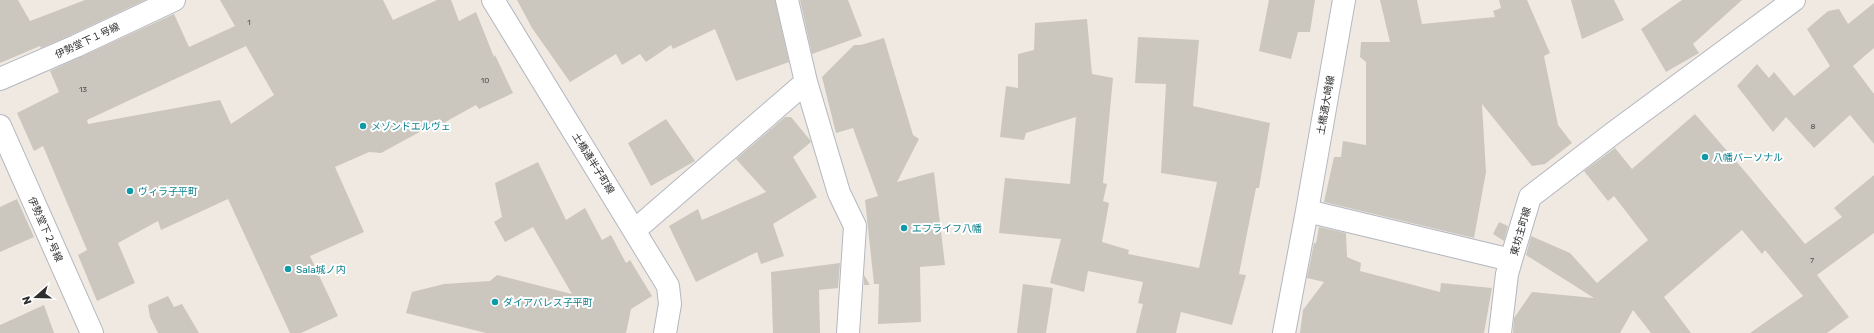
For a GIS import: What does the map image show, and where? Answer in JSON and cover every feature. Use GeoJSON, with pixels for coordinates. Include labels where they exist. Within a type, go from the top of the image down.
{"type":"FeatureCollection","features":[{"type":"Feature","properties":{"kind":"street","name":"伊勢堂下１号線"},"geometry":{"type":"LineString","coordinates":[[0,79],[76,46],[174,0]]}},
{"type":"Feature","properties":{"kind":"street","name":"土橋通半子町線"},"geometry":{"type":"LineString","coordinates":[[493,0],[636,230],[668,286],[670,304],[664,333]]}},
{"type":"Feature","properties":{"kind":"street"},"geometry":{"type":"LineString","coordinates":[[786,0],[806,82],[839,193],[855,226],[848,333]]}},
{"type":"Feature","properties":{"kind":"street","name":"土橋通大崎線"},"geometry":{"type":"LineString","coordinates":[[1308,210],[1344,0]]}},
{"type":"Feature","properties":{"kind":"street","name":"東坊主町線"},"geometry":{"type":"LineString","coordinates":[[1308,210],[1511,260],[1530,197],[1616,131],[1794,0]]}},
{"type":"Feature","properties":{"kind":"street"},"geometry":{"type":"LineString","coordinates":[[636,230],[806,82]]}},
{"type":"Feature","properties":{"kind":"street","name":"伊勢堂下２号線"},"geometry":{"type":"LineString","coordinates":[[0,126],[92,333]]}},
{"type":"Feature","properties":{"kind":"street"},"geometry":{"type":"LineString","coordinates":[[1284,333],[1308,210]]}},
{"type":"Feature","properties":{"kind":"street"},"geometry":{"type":"LineString","coordinates":[[1500,333],[1507,274],[1511,260]]}},
{"type":"Feature","properties":{"kind":"building"},"geometry":{"type":"Polygon","coordinates":[[[0,0],[18,0],[30,21],[85,0],[145,0],[71,35],[0,63],[0,0]]]}},
{"type":"Feature","properties":{"kind":"building"},"geometry":{"type":"Polygon","coordinates":[[[220,0],[383,0],[393,20],[437,0],[451,0],[459,21],[476,12],[494,57],[495,55],[513,93],[479,109],[476,105],[429,131],[427,128],[381,153],[369,152],[335,167],[364,232],[310,256],[338,316],[301,333],[290,333],[228,199],[161,230],[158,221],[118,243],[135,283],[97,301],[78,255],[87,250],[43,146],[34,151],[17,113],[59,92],[50,71],[174,14],[189,47],[235,26],[220,0]],[[246,46],[87,120],[88,124],[220,100],[231,124],[274,95],[246,46]]]}},
{"type":"Feature","properties":{"kind":"building"},"geometry":{"type":"Polygon","coordinates":[[[517,0],[775,0],[789,62],[736,81],[715,29],[673,49],[671,45],[646,62],[640,54],[622,65],[616,54],[570,82],[532,28],[517,0]]]}},
{"type":"Feature","properties":{"kind":"building"},"geometry":{"type":"Polygon","coordinates":[[[800,0],[848,0],[862,36],[812,54],[800,0]]]}},
{"type":"Feature","properties":{"kind":"building"},"geometry":{"type":"Polygon","coordinates":[[[1269,0],[1315,0],[1310,32],[1298,32],[1291,59],[1259,51],[1269,0]]]}},
{"type":"Feature","properties":{"kind":"building"},"geometry":{"type":"Polygon","coordinates":[[[1380,0],[1417,0],[1422,24],[1495,17],[1493,11],[1501,8],[1499,0],[1527,0],[1550,53],[1544,56],[1558,125],[1572,143],[1545,164],[1532,166],[1482,104],[1486,172],[1474,238],[1324,202],[1334,157],[1341,157],[1343,141],[1366,145],[1366,62],[1360,57],[1361,42],[1390,42],[1380,0]]]}},
{"type":"Feature","properties":{"kind":"building"},"geometry":{"type":"Polygon","coordinates":[[[1571,0],[1614,0],[1624,20],[1582,39],[1571,0]]]}},
{"type":"Feature","properties":{"kind":"building"},"geometry":{"type":"Polygon","coordinates":[[[1682,0],[1742,0],[1693,44],[1699,53],[1666,72],[1641,29],[1682,0]]]}},
{"type":"Feature","properties":{"kind":"building"},"geometry":{"type":"Polygon","coordinates":[[[1874,3],[1874,48],[1853,66],[1874,94],[1874,144],[1850,115],[1814,148],[1786,117],[1773,132],[1737,86],[1757,64],[1769,78],[1774,72],[1794,96],[1830,66],[1807,29],[1828,11],[1839,9],[1848,24],[1874,3]]]}},
{"type":"Feature","properties":{"kind":"building"},"geometry":{"type":"Polygon","coordinates":[[[1087,19],[1092,74],[1113,78],[1103,183],[1107,184],[1103,201],[1109,203],[1102,242],[1129,250],[1128,254],[1199,268],[1217,182],[1161,173],[1166,84],[1135,83],[1138,37],[1199,40],[1193,106],[1270,123],[1259,188],[1256,188],[1239,274],[1246,275],[1232,325],[1181,312],[1176,333],[1136,333],[1143,304],[1138,303],[1143,282],[1088,271],[1084,292],[1050,283],[1061,239],[999,233],[1005,178],[1070,184],[1076,117],[1026,133],[1024,140],[1000,137],[1006,86],[1018,88],[1018,54],[1034,50],[1035,23],[1087,19]]]}},
{"type":"Feature","properties":{"kind":"building"},"geometry":{"type":"Polygon","coordinates":[[[884,38],[913,135],[919,139],[897,182],[934,172],[945,265],[920,267],[921,322],[878,324],[879,284],[874,284],[865,200],[878,196],[853,128],[836,133],[822,77],[854,45],[861,45],[884,38]]]}},
{"type":"Feature","properties":{"kind":"building"},"geometry":{"type":"Polygon","coordinates":[[[1695,114],[1805,244],[1842,217],[1834,208],[1874,175],[1874,233],[1817,275],[1849,317],[1827,333],[1750,333],[1803,296],[1765,250],[1762,254],[1742,230],[1664,297],[1691,333],[1651,333],[1633,310],[1620,333],[1513,333],[1514,318],[1532,292],[1594,298],[1526,255],[1531,236],[1570,253],[1597,283],[1648,240],[1614,196],[1608,201],[1584,171],[1615,148],[1632,169],[1695,114]]]}},
{"type":"Feature","properties":{"kind":"building"},"geometry":{"type":"Polygon","coordinates":[[[785,117],[791,117],[811,142],[793,157],[817,197],[773,224],[784,256],[761,264],[757,252],[696,282],[669,226],[698,209],[702,220],[766,192],[736,159],[785,117]]]}},
{"type":"Feature","properties":{"kind":"building"},"geometry":{"type":"Polygon","coordinates":[[[666,119],[695,161],[651,186],[628,143],[666,119]]]}},
{"type":"Feature","properties":{"kind":"building"},"geometry":{"type":"Polygon","coordinates":[[[538,162],[566,220],[585,208],[602,240],[611,235],[626,263],[630,260],[652,296],[631,309],[626,333],[486,333],[406,313],[412,292],[444,284],[490,281],[497,275],[572,294],[533,227],[505,242],[494,222],[502,217],[495,183],[538,162]]]}},
{"type":"Feature","properties":{"kind":"building"},"geometry":{"type":"Polygon","coordinates":[[[17,199],[34,237],[0,252],[0,207],[17,199]]]}},
{"type":"Feature","properties":{"kind":"building"},"geometry":{"type":"Polygon","coordinates":[[[1499,222],[1508,226],[1504,241],[1493,234],[1499,222]]]}},
{"type":"Feature","properties":{"kind":"building"},"geometry":{"type":"Polygon","coordinates":[[[1319,227],[1346,233],[1347,257],[1361,263],[1360,271],[1440,292],[1441,283],[1492,288],[1484,333],[1300,333],[1303,310],[1324,282],[1307,278],[1314,243],[1316,243],[1319,227]]]}},
{"type":"Feature","properties":{"kind":"building"},"geometry":{"type":"Polygon","coordinates":[[[840,263],[838,288],[819,290],[820,333],[773,333],[771,272],[840,263]]]}},
{"type":"Feature","properties":{"kind":"building"},"geometry":{"type":"Polygon","coordinates":[[[864,275],[870,285],[864,285],[864,275]]]}},
{"type":"Feature","properties":{"kind":"building"},"geometry":{"type":"Polygon","coordinates":[[[1023,284],[1053,288],[1046,333],[1017,333],[1023,284]]]}},
{"type":"Feature","properties":{"kind":"building"},"geometry":{"type":"Polygon","coordinates":[[[168,296],[174,307],[182,304],[199,333],[158,333],[150,317],[148,305],[168,296]]]}},
{"type":"Feature","properties":{"kind":"building"},"geometry":{"type":"Polygon","coordinates":[[[44,305],[54,333],[0,333],[0,325],[44,305]]]}},
{"type":"Feature","properties":{"kind":"place","name":"メゾンドエルヴェ"},"geometry":{"type":"Point","coordinates":[363,126]}},
{"type":"Feature","properties":{"kind":"place","name":"八幡パーソナル"},"geometry":{"type":"Point","coordinates":[1705,157]}},
{"type":"Feature","properties":{"kind":"place","name":"ヴィラ子平町"},"geometry":{"type":"Point","coordinates":[130,191]}},
{"type":"Feature","properties":{"kind":"place","name":"エフライフ八幡"},"geometry":{"type":"Point","coordinates":[904,228]}},
{"type":"Feature","properties":{"kind":"place","name":"Sala城ノ内"},"geometry":{"type":"Point","coordinates":[288,269]}},
{"type":"Feature","properties":{"kind":"place","name":"ダイアパレス子平町"},"geometry":{"type":"Point","coordinates":[495,302]}}]}
